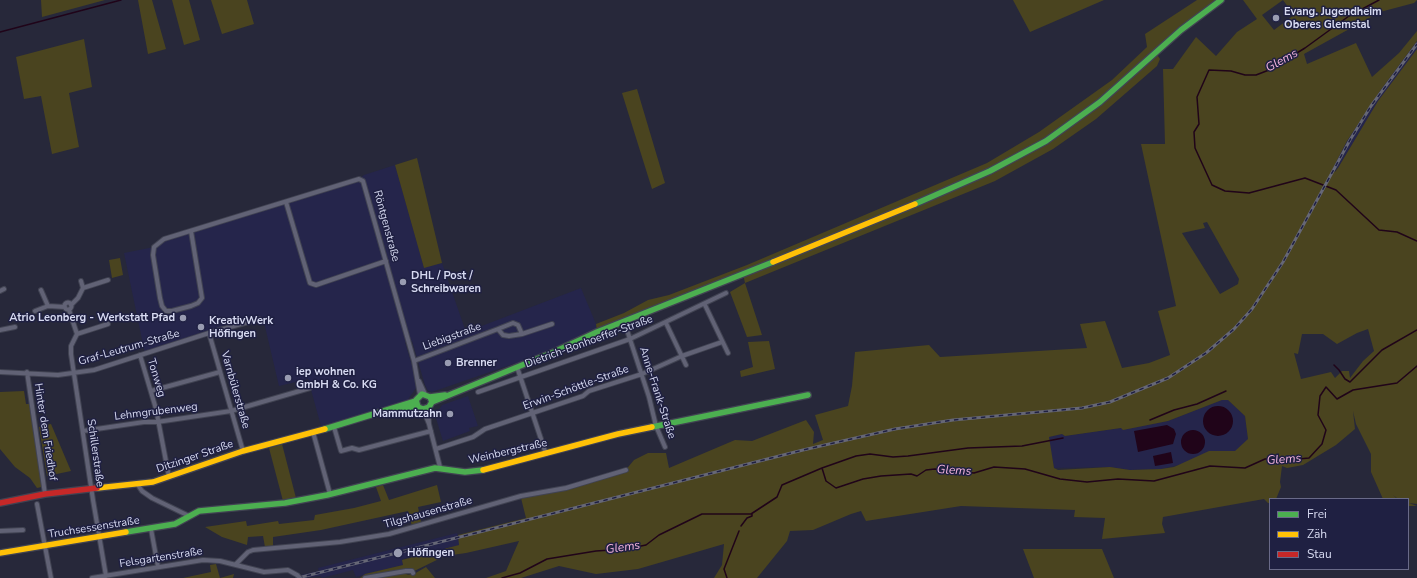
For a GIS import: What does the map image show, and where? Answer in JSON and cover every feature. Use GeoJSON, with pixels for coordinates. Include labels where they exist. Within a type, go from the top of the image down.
{"type":"FeatureCollection","features":[{"type":"Feature","properties":{"kind":"street"},"geometry":{"type":"LineString","coordinates":[[426,397],[445,395],[624,321],[694,295],[990,171],[1046,141],[1100,102],[1181,30],[1221,0]]}},
{"type":"Feature","properties":{"kind":"street","name":"Röntgenstraße"},"geometry":{"type":"LineString","coordinates":[[191,231],[202,298],[198,303],[191,306],[166,311],[162,306],[160,298],[153,250],[154,247],[164,239],[359,179],[363,181],[414,361],[418,380],[426,397]]}},
{"type":"Feature","properties":{"kind":"street"},"geometry":{"type":"LineString","coordinates":[[286,202],[310,283],[316,285],[386,261]]}},
{"type":"Feature","properties":{"kind":"street"},"geometry":{"type":"LineString","coordinates":[[35,311],[48,306],[68,308],[74,304],[83,288],[108,280]]}},
{"type":"Feature","properties":{"kind":"street"},"geometry":{"type":"LineString","coordinates":[[81,281],[83,288]]}},
{"type":"Feature","properties":{"kind":"street"},"geometry":{"type":"LineString","coordinates":[[41,290],[48,306]]}},
{"type":"Feature","properties":{"kind":"street","name":"Dietrich-Bonhoeffer-Straße"},"geometry":{"type":"LineString","coordinates":[[478,392],[630,339],[726,294]]}},
{"type":"Feature","properties":{"kind":"street"},"geometry":{"type":"LineString","coordinates":[[705,305],[728,353]]}},
{"type":"Feature","properties":{"kind":"street"},"geometry":{"type":"LineString","coordinates":[[68,308],[77,334],[108,324]]}},
{"type":"Feature","properties":{"kind":"street","name":"Graf-Leutrum-Straße"},"geometry":{"type":"LineString","coordinates":[[0,372],[26,372],[58,375],[94,370],[209,333],[259,319]]}},
{"type":"Feature","properties":{"kind":"street","name":"Anne-Frank-Straße"},"geometry":{"type":"LineString","coordinates":[[624,321],[642,374],[656,426],[665,447]]}},
{"type":"Feature","properties":{"kind":"street","name":"Liebigstraße"},"geometry":{"type":"LineString","coordinates":[[414,361],[513,323],[518,325],[522,334]]}},
{"type":"Feature","properties":{"kind":"street"},"geometry":{"type":"LineString","coordinates":[[666,323],[686,365]]}},
{"type":"Feature","properties":{"kind":"street","name":"Liebigstraße"},"geometry":{"type":"LineString","coordinates":[[498,329],[503,335],[509,336],[522,334],[552,324]]}},
{"type":"Feature","properties":{"kind":"street"},"geometry":{"type":"LineString","coordinates":[[0,330],[15,327]]}},
{"type":"Feature","properties":{"kind":"street","name":"Varnbülerstraße"},"geometry":{"type":"LineString","coordinates":[[209,333],[243,451]]}},
{"type":"Feature","properties":{"kind":"street","name":"Schillerstraße"},"geometry":{"type":"LineString","coordinates":[[77,334],[71,346],[74,373],[98,537],[106,576]]}},
{"type":"Feature","properties":{"kind":"street","name":"Erwin-Schöttle-Straße"},"geometry":{"type":"LineString","coordinates":[[436,449],[473,437],[485,429],[583,396],[589,390],[642,374],[682,356],[722,342]]}},
{"type":"Feature","properties":{"kind":"street","name":"Tonweg"},"geometry":{"type":"LineString","coordinates":[[140,355],[151,391],[169,477]]}},
{"type":"Feature","properties":{"kind":"street"},"geometry":{"type":"LineString","coordinates":[[517,366],[546,454]]}},
{"type":"Feature","properties":{"kind":"street","name":"Hinter dem Friedhof"},"geometry":{"type":"LineString","coordinates":[[26,372],[45,494]]}},
{"type":"Feature","properties":{"kind":"street"},"geometry":{"type":"LineString","coordinates":[[151,391],[220,372]]}},
{"type":"Feature","properties":{"kind":"street","name":"Lehmgrubenweg"},"geometry":{"type":"LineString","coordinates":[[83,431],[144,422],[157,422],[231,410],[310,388]]}},
{"type":"Feature","properties":{"kind":"street","name":"Weinbergstraße"},"geometry":{"type":"LineString","coordinates":[[189,516],[199,511],[285,503],[330,494],[440,467],[466,472],[476,472],[656,426],[808,394]]}},
{"type":"Feature","properties":{"kind":"street"},"geometry":{"type":"LineString","coordinates":[[421,406],[426,397]]}},
{"type":"Feature","properties":{"kind":"street"},"geometry":{"type":"LineString","coordinates":[[421,406],[426,397]]}},
{"type":"Feature","properties":{"kind":"street"},"geometry":{"type":"LineString","coordinates":[[421,406],[429,424],[440,467]]}},
{"type":"Feature","properties":{"kind":"street","name":"Ditzinger Straße"},"geometry":{"type":"LineString","coordinates":[[0,502],[45,494],[138,485],[169,477],[243,451],[393,410],[421,406]]}},
{"type":"Feature","properties":{"kind":"street"},"geometry":{"type":"LineString","coordinates":[[334,427],[341,451],[352,448],[359,450],[431,432]]}},
{"type":"Feature","properties":{"kind":"street"},"geometry":{"type":"LineString","coordinates":[[313,432],[330,494]]}},
{"type":"Feature","properties":{"kind":"street","name":"Tilgshausenstraße"},"geometry":{"type":"LineString","coordinates":[[236,564],[248,552],[253,550],[340,542],[389,534],[521,496],[573,486],[626,470]]}},
{"type":"Feature","properties":{"kind":"street"},"geometry":{"type":"LineString","coordinates":[[138,485],[142,491],[152,498],[189,516]]}},
{"type":"Feature","properties":{"kind":"street"},"geometry":{"type":"LineString","coordinates":[[37,504],[50,578]]}},
{"type":"Feature","properties":{"kind":"street","name":"Truchsessenstraße"},"geometry":{"type":"LineString","coordinates":[[0,553],[151,529],[175,524],[189,516]]}},
{"type":"Feature","properties":{"kind":"street"},"geometry":{"type":"LineString","coordinates":[[151,529],[158,567]]}},
{"type":"Feature","properties":{"kind":"street"},"geometry":{"type":"LineString","coordinates":[[0,531],[23,530]]}},
{"type":"Feature","properties":{"kind":"street","name":"Felsgartenstraße"},"geometry":{"type":"LineString","coordinates":[[92,578],[203,560],[236,564],[264,572],[282,569],[288,570],[298,576]]}},
{"type":"Feature","properties":{"kind":"street"},"geometry":{"type":"LineString","coordinates":[[365,578],[406,571],[412,571],[413,573]]}},
{"type":"Feature","properties":{"kind":"shaded area"},"geometry":{"type":"Polygon","coordinates":[[[41,0],[105,0],[42,17],[41,0]]]}},
{"type":"Feature","properties":{"kind":"shaded area"},"geometry":{"type":"Polygon","coordinates":[[[138,0],[152,0],[166,49],[148,54],[138,0]]]}},
{"type":"Feature","properties":{"kind":"shaded area"},"geometry":{"type":"Polygon","coordinates":[[[172,0],[189,0],[200,40],[184,45],[172,0]]]}},
{"type":"Feature","properties":{"kind":"shaded area"},"geometry":{"type":"Polygon","coordinates":[[[211,0],[247,0],[254,24],[222,34],[211,0]]]}},
{"type":"Feature","properties":{"kind":"shaded area"},"geometry":{"type":"Polygon","coordinates":[[[1013,0],[1104,0],[1030,32],[1013,0]]]}},
{"type":"Feature","properties":{"kind":"shaded area"},"geometry":{"type":"Polygon","coordinates":[[[1197,0],[1221,0],[1156,53],[1160,59],[1157,66],[1096,119],[1053,149],[995,181],[745,283],[743,274],[597,332],[596,324],[624,313],[648,300],[669,295],[747,265],[987,163],[1039,132],[1112,80],[1147,47],[1145,34],[1197,0]]]}},
{"type":"Feature","properties":{"kind":"shaded area"},"geometry":{"type":"Polygon","coordinates":[[[1243,0],[1283,0],[1417,0],[1414,3],[1380,12],[1304,54],[1307,64],[1356,43],[1372,77],[1399,53],[1417,31],[1417,41],[1380,91],[1347,141],[1332,170],[1335,172],[1338,168],[1378,101],[1417,49],[1417,504],[1409,503],[1409,498],[1397,498],[1393,495],[1396,498],[1383,498],[1371,472],[1371,454],[1356,424],[1353,411],[1355,429],[1336,445],[1303,465],[1287,468],[1282,466],[1280,482],[1281,487],[1276,498],[1269,498],[1269,503],[1264,499],[1163,517],[1162,524],[1165,533],[1102,539],[1105,518],[1074,517],[1075,510],[961,506],[866,521],[861,511],[813,530],[790,531],[787,541],[757,578],[714,578],[722,565],[724,544],[638,569],[596,574],[559,566],[521,578],[486,578],[506,571],[519,541],[466,553],[445,556],[406,575],[414,574],[426,567],[435,578],[360,578],[365,574],[403,565],[402,560],[459,545],[458,535],[526,518],[521,498],[584,485],[624,472],[634,460],[648,453],[666,453],[669,468],[735,440],[752,441],[806,420],[814,432],[813,444],[823,440],[815,415],[848,406],[852,386],[855,352],[929,345],[940,357],[1087,348],[1080,324],[1105,321],[1122,368],[1149,363],[1170,355],[1158,311],[1176,306],[1141,144],[1165,144],[1163,69],[1173,69],[1196,37],[1216,56],[1237,32],[1257,19],[1243,0]],[[1283,0],[1262,15],[1274,30],[1294,15],[1283,0]],[[1207,222],[1203,223],[1205,228],[1182,233],[1220,294],[1238,284],[1239,279],[1207,222]],[[1368,329],[1337,344],[1323,334],[1302,334],[1298,354],[1294,353],[1301,379],[1331,372],[1335,378],[1342,371],[1349,371],[1350,378],[1363,361],[1374,351],[1368,329]],[[1222,400],[1168,421],[1123,430],[1121,428],[1065,436],[1062,434],[1049,437],[1054,468],[1058,470],[1110,467],[1130,470],[1161,469],[1174,467],[1209,451],[1235,451],[1248,439],[1245,416],[1228,400],[1222,400]]]}},
{"type":"Feature","properties":{"kind":"shaded area"},"geometry":{"type":"Polygon","coordinates":[[[84,39],[92,87],[69,93],[79,147],[52,154],[41,96],[24,99],[16,57],[84,39]]]}},
{"type":"Feature","properties":{"kind":"shaded area"},"geometry":{"type":"Polygon","coordinates":[[[1417,41],[1417,49],[1359,133],[1338,168],[1333,166],[1347,141],[1380,91],[1417,41]]]}},
{"type":"Feature","properties":{"kind":"shaded area"},"geometry":{"type":"Polygon","coordinates":[[[637,89],[665,183],[652,189],[622,93],[637,89]]]}},
{"type":"Feature","properties":{"kind":"shaded area"},"geometry":{"type":"Polygon","coordinates":[[[417,158],[442,263],[424,268],[395,165],[417,158]]]}},
{"type":"Feature","properties":{"kind":"shaded area"},"geometry":{"type":"Polygon","coordinates":[[[395,165],[424,267],[442,263],[466,332],[581,288],[596,324],[597,332],[517,367],[516,363],[432,392],[428,391],[425,385],[412,341],[405,342],[414,372],[416,388],[407,401],[321,426],[308,379],[279,386],[263,318],[145,354],[124,253],[154,247],[164,239],[359,179],[364,175],[395,165]]]}},
{"type":"Feature","properties":{"kind":"shaded area"},"geometry":{"type":"Polygon","coordinates":[[[120,258],[123,275],[112,278],[109,260],[120,258]]]}},
{"type":"Feature","properties":{"kind":"shaded area"},"geometry":{"type":"Polygon","coordinates":[[[745,283],[762,335],[747,337],[730,292],[745,283]]]}},
{"type":"Feature","properties":{"kind":"shaded area"},"geometry":{"type":"Polygon","coordinates":[[[769,341],[775,369],[741,377],[740,371],[753,367],[748,342],[769,341]]]}},
{"type":"Feature","properties":{"kind":"shaded area"},"geometry":{"type":"Polygon","coordinates":[[[1221,348],[459,542],[460,545],[402,559],[403,565],[356,577],[353,570],[322,578],[320,576],[304,578],[301,575],[319,571],[318,568],[457,533],[458,536],[1221,348]]]}},
{"type":"Feature","properties":{"kind":"shaded area"},"geometry":{"type":"Polygon","coordinates":[[[24,391],[26,404],[30,404],[46,486],[37,488],[30,478],[15,467],[0,449],[0,392],[24,391]]]}},
{"type":"Feature","properties":{"kind":"shaded area"},"geometry":{"type":"Polygon","coordinates":[[[468,396],[478,426],[469,428],[470,431],[443,441],[435,415],[442,405],[468,396]]]}},
{"type":"Feature","properties":{"kind":"shaded area"},"geometry":{"type":"Polygon","coordinates":[[[1222,400],[1228,400],[1245,416],[1248,440],[1235,452],[1161,469],[1130,470],[1110,467],[1054,468],[1048,437],[1062,434],[1065,436],[1121,428],[1123,430],[1168,421],[1222,400]]]}},
{"type":"Feature","properties":{"kind":"shaded area"},"geometry":{"type":"Polygon","coordinates":[[[1218,406],[1229,410],[1233,421],[1229,432],[1218,436],[1207,432],[1203,421],[1207,410],[1218,406]]]}},
{"type":"Feature","properties":{"kind":"shaded area"},"geometry":{"type":"Polygon","coordinates":[[[51,424],[71,471],[47,476],[39,427],[51,424]]]}},
{"type":"Feature","properties":{"kind":"shaded area"},"geometry":{"type":"Polygon","coordinates":[[[1167,425],[1174,429],[1176,434],[1173,444],[1138,452],[1134,431],[1167,425]]]}},
{"type":"Feature","properties":{"kind":"shaded area"},"geometry":{"type":"Polygon","coordinates":[[[1193,430],[1201,434],[1205,442],[1201,450],[1193,454],[1185,450],[1181,442],[1185,434],[1193,430]]]}},
{"type":"Feature","properties":{"kind":"shaded area"},"geometry":{"type":"Polygon","coordinates":[[[282,444],[296,498],[283,501],[269,448],[282,444]]]}},
{"type":"Feature","properties":{"kind":"shaded area"},"geometry":{"type":"Polygon","coordinates":[[[1171,452],[1173,463],[1155,466],[1153,456],[1171,452]]]}},
{"type":"Feature","properties":{"kind":"shaded area"},"geometry":{"type":"Polygon","coordinates":[[[383,485],[389,500],[437,485],[441,502],[418,507],[421,522],[412,526],[408,511],[321,530],[273,537],[273,547],[265,547],[263,536],[248,537],[247,545],[222,537],[205,527],[246,521],[247,526],[278,521],[279,524],[314,520],[315,515],[354,508],[381,501],[376,487],[383,485]]]}},
{"type":"Feature","properties":{"kind":"shaded area"},"geometry":{"type":"Polygon","coordinates":[[[1409,503],[1417,506],[1409,506],[1409,503]]]}},
{"type":"Feature","properties":{"kind":"shaded area"},"geometry":{"type":"Polygon","coordinates":[[[1023,549],[1102,549],[1114,578],[1034,578],[1023,549]]]}},
{"type":"Feature","properties":{"kind":"shaded area"},"geometry":{"type":"Polygon","coordinates":[[[216,564],[220,578],[183,578],[211,572],[210,565],[216,564]]]}},
{"type":"Feature","properties":{"kind":"shaded area"},"geometry":{"type":"Polygon","coordinates":[[[234,574],[233,578],[220,578],[234,574]]]}},
{"type":"Feature","properties":{"kind":"waterway"},"geometry":{"type":"LineString","coordinates":[[0,32],[121,0]]}},
{"type":"Feature","properties":{"kind":"waterway","name":"Glems"},"geometry":{"type":"LineString","coordinates":[[1379,0],[1349,16],[1305,48],[1269,70],[1256,75],[1245,75],[1231,71],[1209,70],[1197,97],[1199,124],[1194,132],[1195,148],[1212,185],[1225,191],[1249,193],[1305,178],[1336,190],[1379,230],[1397,232],[1417,241]]}},
{"type":"Feature","properties":{"kind":"waterway"},"geometry":{"type":"LineString","coordinates":[[1334,365],[1345,379],[1350,382],[1382,350],[1417,330]]}},
{"type":"Feature","properties":{"kind":"waterway","name":"Glems"},"geometry":{"type":"LineString","coordinates":[[502,578],[520,573],[547,559],[646,545],[659,535],[702,514],[751,514],[777,497],[782,485],[822,468],[826,481],[836,488],[863,479],[881,476],[911,474],[917,476],[926,470],[935,469],[974,473],[994,467],[1025,469],[1060,479],[1087,482],[1118,479],[1154,481],[1210,466],[1245,468],[1265,459],[1280,458],[1288,460],[1309,458],[1322,444],[1326,430],[1318,415],[1320,396],[1326,387],[1337,399],[1353,390],[1397,383],[1417,366]]}},
{"type":"Feature","properties":{"kind":"waterway"},"geometry":{"type":"LineString","coordinates":[[1150,420],[1174,410],[1197,404],[1226,391]]}},
{"type":"Feature","properties":{"kind":"waterway"},"geometry":{"type":"LineString","coordinates":[[822,468],[856,456],[870,454],[893,457],[908,456],[968,448],[1022,446],[1063,438]]}},
{"type":"Feature","properties":{"kind":"waterway"},"geometry":{"type":"LineString","coordinates":[[741,526],[747,518],[752,516],[752,514]]}},
{"type":"Feature","properties":{"kind":"waterway"},"geometry":{"type":"LineString","coordinates":[[727,578],[724,569],[739,531]]}},
{"type":"Feature","properties":{"kind":"railway"},"geometry":{"type":"LineString","coordinates":[[298,578],[803,450],[895,429],[953,420],[1082,408],[1110,402],[1168,378],[1206,353],[1234,329],[1252,309],[1283,262],[1350,140],[1371,106],[1417,44]]}},
{"type":"Feature","properties":{"kind":"traffic: fast"},"geometry":{"type":"LineString","coordinates":[[915,204],[990,171],[1046,141],[1100,102],[1181,30],[1221,0]]}},
{"type":"Feature","properties":{"kind":"traffic: fast"},"geometry":{"type":"LineString","coordinates":[[432,402],[554,352],[597,332],[773,262]]}},
{"type":"Feature","properties":{"kind":"traffic: fast"},"geometry":{"type":"LineString","coordinates":[[430,397],[432,402],[429,407],[423,409],[418,407],[416,400],[422,394],[430,397],[445,395]]}},
{"type":"Feature","properties":{"kind":"traffic: fast"},"geometry":{"type":"LineString","coordinates":[[652,427],[808,395]]}},
{"type":"Feature","properties":{"kind":"traffic: fast"},"geometry":{"type":"LineString","coordinates":[[325,429],[416,401]]}},
{"type":"Feature","properties":{"kind":"traffic: fast"},"geometry":{"type":"LineString","coordinates":[[393,410],[398,411],[418,406]]}},
{"type":"Feature","properties":{"kind":"traffic: fast"},"geometry":{"type":"LineString","coordinates":[[126,532],[175,524],[199,511],[285,503],[327,495],[435,468],[465,472],[483,470]]}},
{"type":"Feature","properties":{"kind":"traffic: slow"},"geometry":{"type":"LineString","coordinates":[[773,262],[915,204]]}},
{"type":"Feature","properties":{"kind":"traffic: slow"},"geometry":{"type":"LineString","coordinates":[[483,470],[618,434],[652,427]]}},
{"type":"Feature","properties":{"kind":"traffic: slow"},"geometry":{"type":"LineString","coordinates":[[97,488],[153,482],[243,451],[325,429]]}},
{"type":"Feature","properties":{"kind":"traffic: slow"},"geometry":{"type":"LineString","coordinates":[[0,553],[126,532]]}},
{"type":"Feature","properties":{"kind":"traffic: jam"},"geometry":{"type":"LineString","coordinates":[[0,503],[45,494],[97,488]]}},
{"type":"Feature","properties":{"kind":"place","name":"Evang. Jugendheim Oberes Glemstal"},"geometry":{"type":"Point","coordinates":[1276,18]}},
{"type":"Feature","properties":{"kind":"place","name":"DHL / Post / Schreibwaren"},"geometry":{"type":"Point","coordinates":[403,282]}},
{"type":"Feature","properties":{"kind":"place","name":"Atrio Leonberg - Werkstatt Pfad"},"geometry":{"type":"Point","coordinates":[183,318]}},
{"type":"Feature","properties":{"kind":"place","name":"KreativWerk Höfingen"},"geometry":{"type":"Point","coordinates":[201,327]}},
{"type":"Feature","properties":{"kind":"place","name":"Brenner"},"geometry":{"type":"Point","coordinates":[448,363]}},
{"type":"Feature","properties":{"kind":"place","name":"iep wohnen GmbH & Co. KG"},"geometry":{"type":"Point","coordinates":[288,378]}},
{"type":"Feature","properties":{"kind":"place","name":"Mammutzahn"},"geometry":{"type":"Point","coordinates":[450,414]}},
{"type":"Feature","properties":{"kind":"place","name":"Höfingen"},"geometry":{"type":"Point","coordinates":[398,553]}}]}
